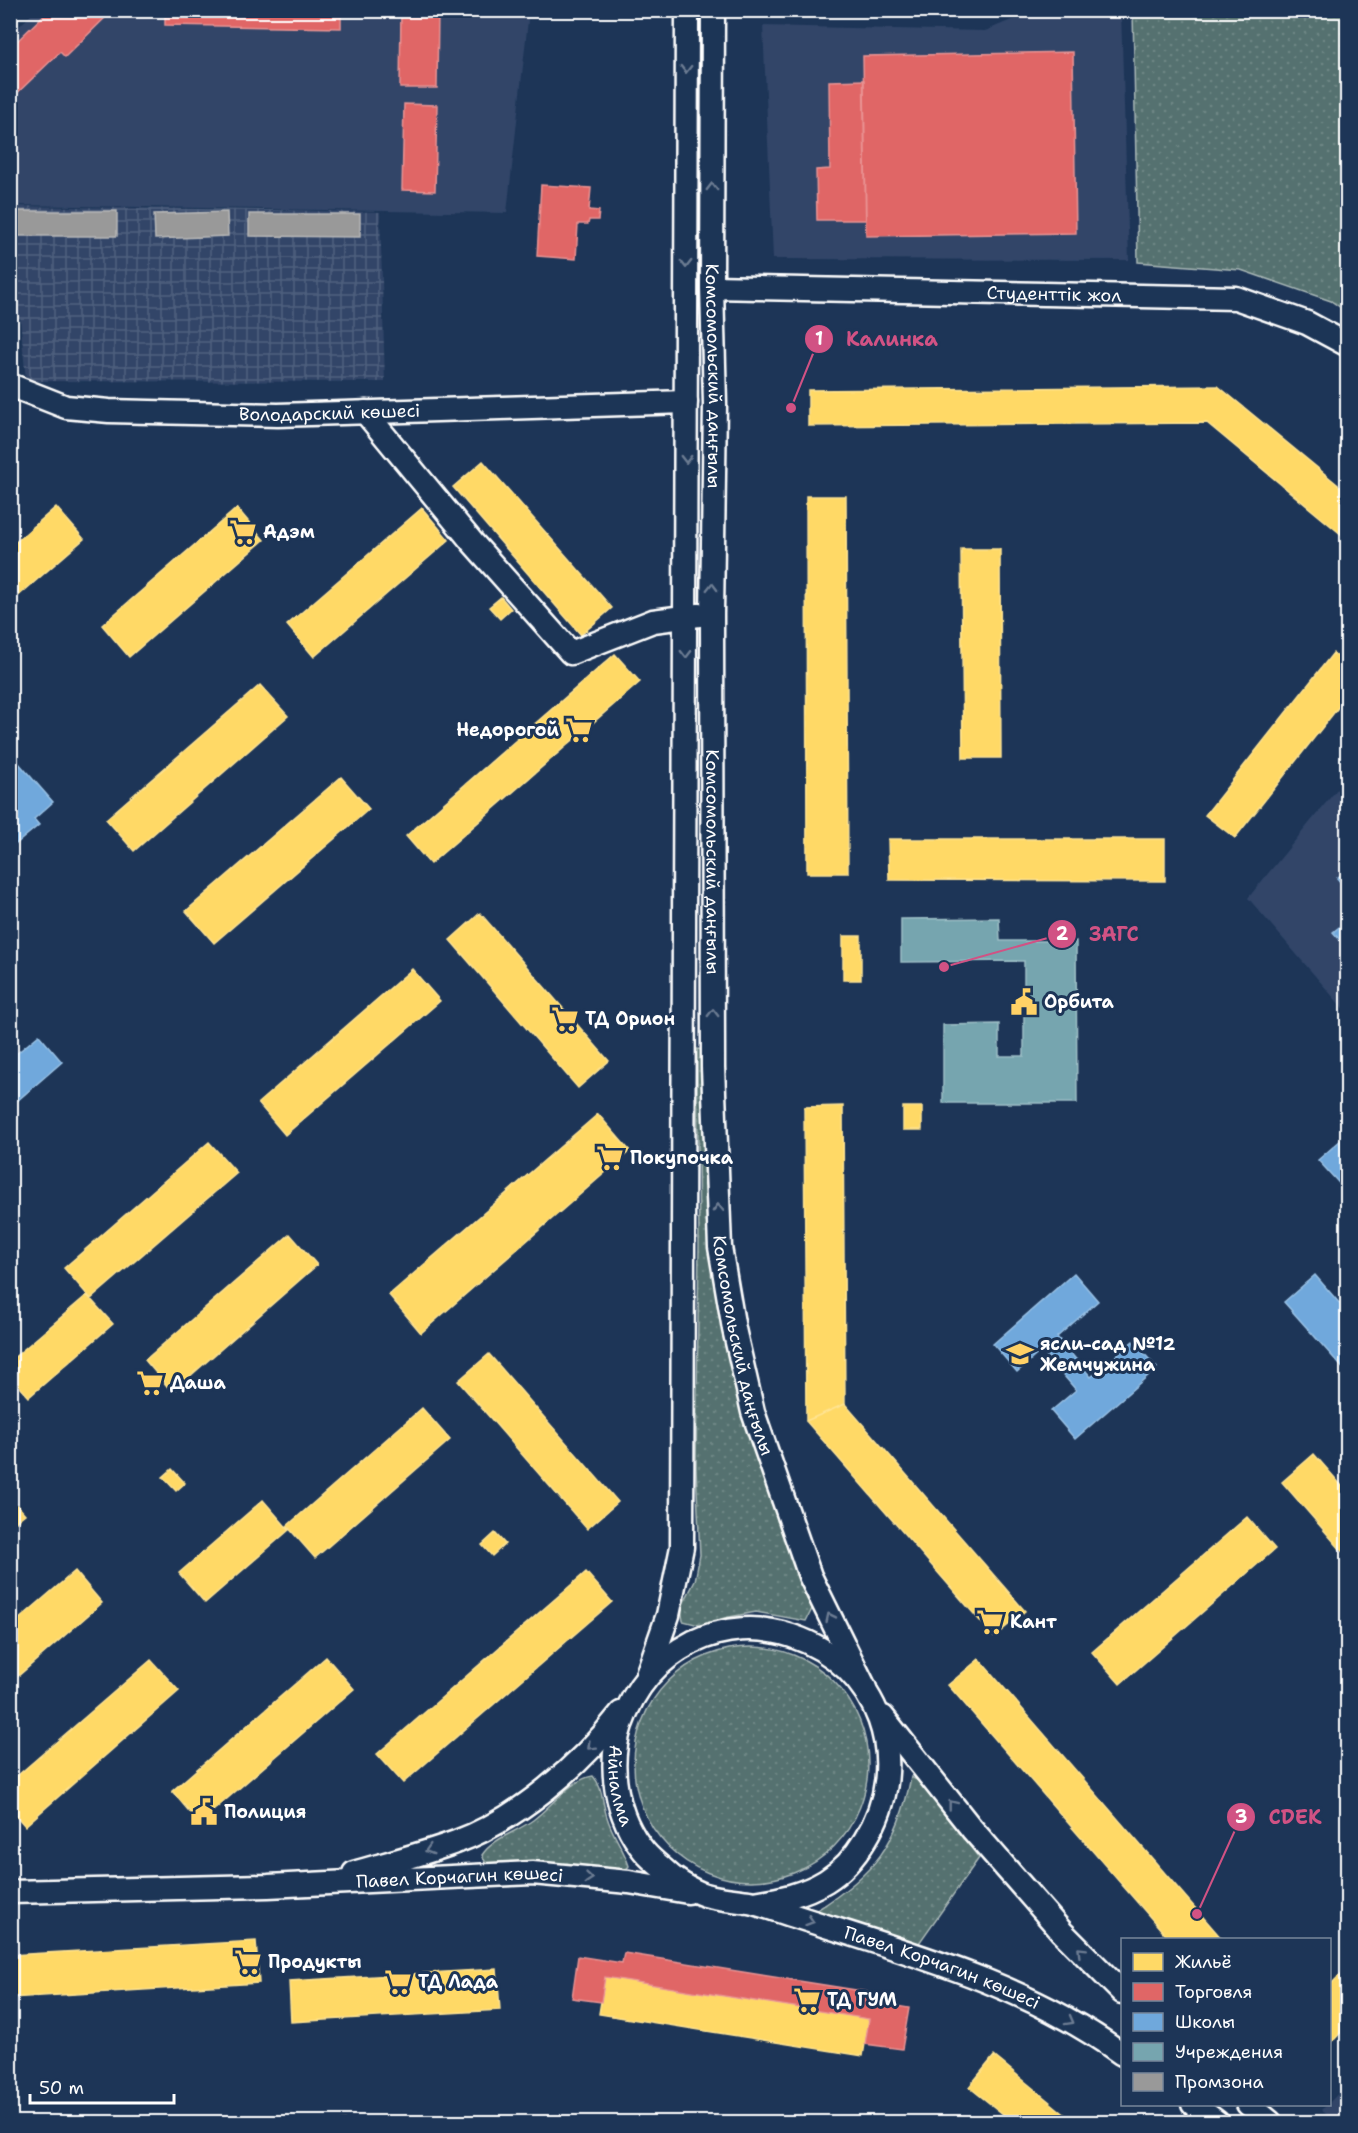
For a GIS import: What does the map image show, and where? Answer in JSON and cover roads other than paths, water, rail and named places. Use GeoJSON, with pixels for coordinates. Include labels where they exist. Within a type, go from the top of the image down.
{"type":"FeatureCollection","features":[{"type":"Feature","properties":{"kind":"street","name":"Комсомольский даңғылы"},"geometry":{"type":"LineString","coordinates":[[647,1676],[668,1615],[682,1547],[687,10]]}},
{"type":"Feature","properties":{"kind":"street","name":"Комсомольский даңғылы"},"geometry":{"type":"LineString","coordinates":[[713,10],[712,287],[715,404],[712,614],[713,1067],[720,1246],[734,1329],[753,1412],[810,1576],[865,1688]]}},
{"type":"Feature","properties":{"kind":"street"},"geometry":{"type":"LineString","coordinates":[[686,106],[712,106]]}},
{"type":"Feature","properties":{"kind":"street","name":"Студенттік жол"},"geometry":{"type":"LineString","coordinates":[[712,287],[1236,298],[1307,323],[1347,345]]}},
{"type":"Feature","properties":{"kind":"street","name":"Володарский көшесі"},"geometry":{"type":"LineString","coordinates":[[10,386],[66,407],[109,411],[278,415],[686,402]]}},
{"type":"Feature","properties":{"kind":"street"},"geometry":{"type":"LineString","coordinates":[[365,412],[473,543],[571,653],[653,621],[686,615],[712,614]]}},
{"type":"Feature","properties":{"kind":"street","name":"Айналма"},"geometry":{"type":"LineString","coordinates":[[741,1628],[777,1631],[811,1642],[841,1661],[865,1688],[876,1708],[887,1745],[888,1784],[877,1821],[867,1838],[856,1854],[828,1880],[792,1897],[754,1903],[705,1895],[670,1877],[643,1850],[623,1816],[614,1778],[616,1739],[629,1702],[647,1676],[674,1652],[706,1636],[741,1628]]}},
{"type":"Feature","properties":{"kind":"street","name":"Павел Корчагин көшесі"},"geometry":{"type":"LineString","coordinates":[[321,1883],[457,1842],[505,1820],[550,1786],[609,1728],[629,1702]]}},
{"type":"Feature","properties":{"kind":"street"},"geometry":{"type":"LineString","coordinates":[[876,1708],[972,1829],[1062,1932],[1121,1991]]}},
{"type":"Feature","properties":{"kind":"street","name":"Павел Корчагин көшесі"},"geometry":{"type":"LineString","coordinates":[[10,1892],[267,1886],[532,1874],[629,1882],[705,1895]]}},
{"type":"Feature","properties":{"kind":"street","name":"Павел Корчагин көшесі"},"geometry":{"type":"LineString","coordinates":[[754,1903],[957,1969],[1042,2006],[1105,2041],[1121,2053]]}},
{"type":"Feature","properties":{"kind":"street"},"geometry":{"type":"LineString","coordinates":[[1196,2106],[1217,2122]]}},
{"type":"Feature","properties":{"kind":"street"},"geometry":{"type":"LineString","coordinates":[[1250,2106],[1270,2122]]}},
{"type":"Feature","properties":{"kind":"place","name":"Калинка"},"geometry":{"type":"Point","coordinates":[791,408]}},
{"type":"Feature","properties":{"kind":"place","name":"Адэм"},"geometry":{"type":"Point","coordinates":[243,532]}},
{"type":"Feature","properties":{"kind":"place","name":"Недорогой"},"geometry":{"type":"Point","coordinates":[579,730]}},
{"type":"Feature","properties":{"kind":"place","name":"ЗАГС"},"geometry":{"type":"Point","coordinates":[944,967]}},
{"type":"Feature","properties":{"kind":"place","name":"Орбита"},"geometry":{"type":"Point","coordinates":[1024,1002]}},
{"type":"Feature","properties":{"kind":"place","name":"ТД Орион"},"geometry":{"type":"Point","coordinates":[565,1019]}},
{"type":"Feature","properties":{"kind":"place","name":"Покупочка"},"geometry":{"type":"Point","coordinates":[610,1158]}},
{"type":"Feature","properties":{"kind":"place","name":"ясли-сад №12 Жемчужина"},"geometry":{"type":"Point","coordinates":[1020,1354]}},
{"type":"Feature","properties":{"kind":"place","name":"Даша"},"geometry":{"type":"Point","coordinates":[150,1383]}},
{"type":"Feature","properties":{"kind":"place","name":"Кант"},"geometry":{"type":"Point","coordinates":[990,1622]}},
{"type":"Feature","properties":{"kind":"place","name":"Полиция"},"geometry":{"type":"Point","coordinates":[204,1812]}},
{"type":"Feature","properties":{"kind":"place","name":"CDEK"},"geometry":{"type":"Point","coordinates":[1197,1914]}},
{"type":"Feature","properties":{"kind":"place","name":"Продукты"},"geometry":{"type":"Point","coordinates":[248,1962]}},
{"type":"Feature","properties":{"kind":"place","name":"ТД Лада"},"geometry":{"type":"Point","coordinates":[398,1982]}},
{"type":"Feature","properties":{"kind":"place","name":"ТД ГУМ"},"geometry":{"type":"Point","coordinates":[807,2000]}}]}
